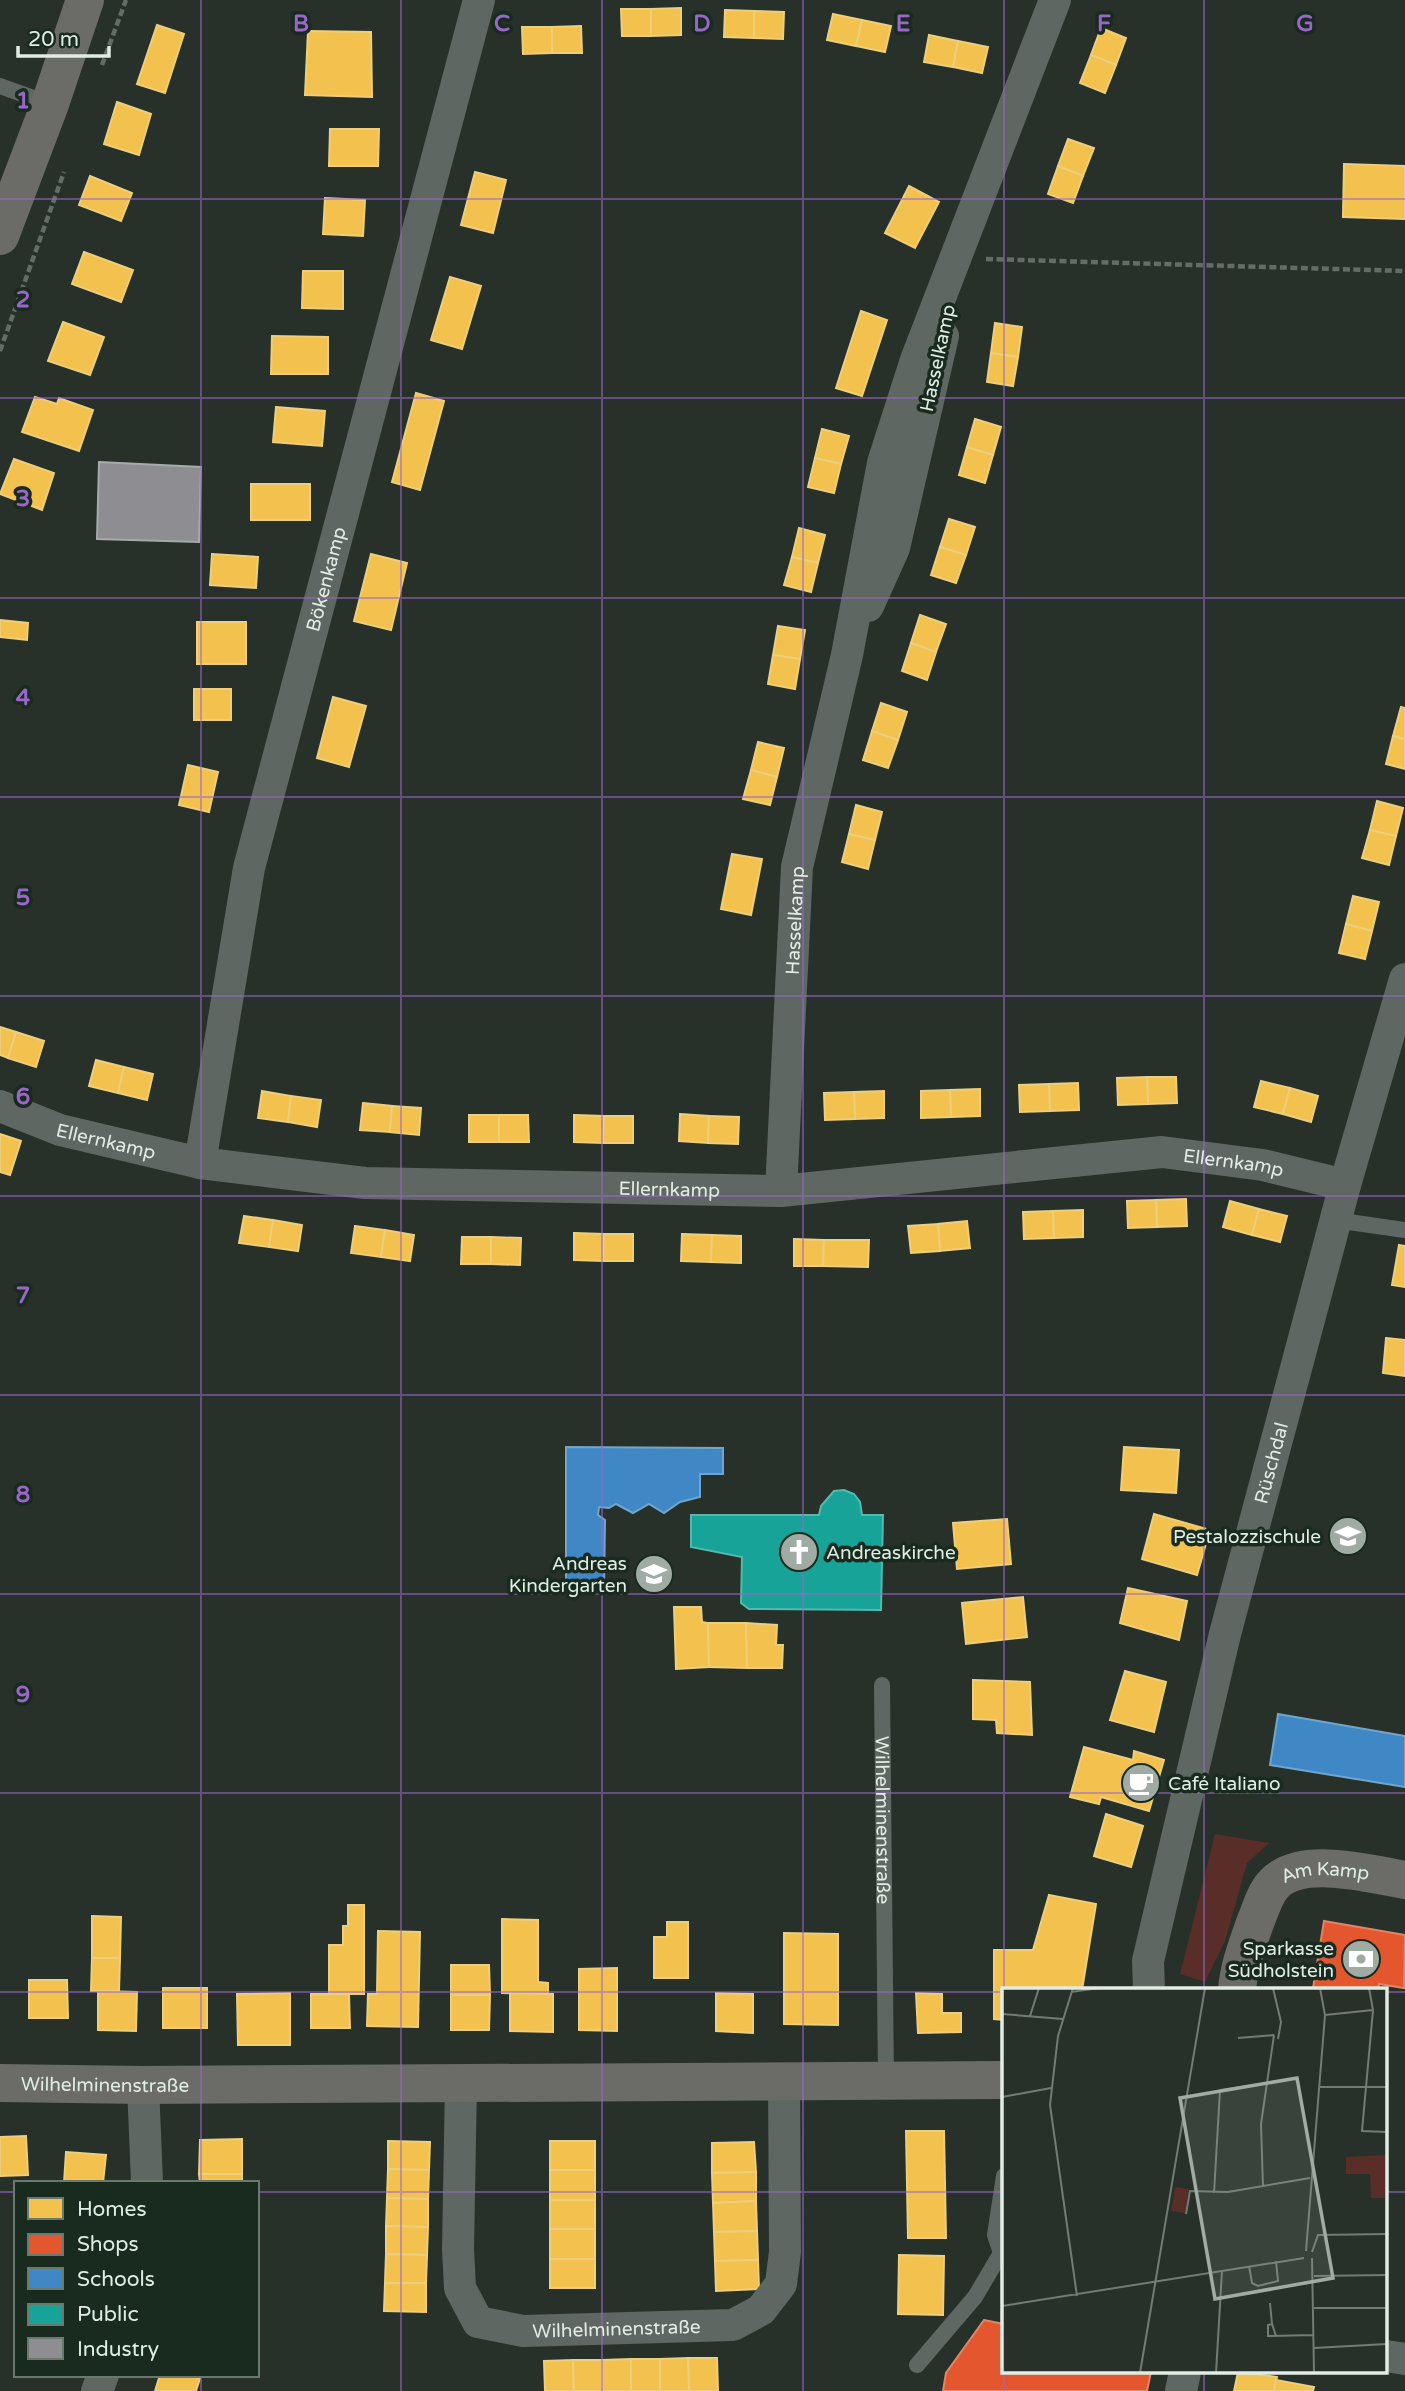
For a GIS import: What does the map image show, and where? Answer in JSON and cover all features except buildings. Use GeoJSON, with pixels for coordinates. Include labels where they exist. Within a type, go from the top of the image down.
{"type":"FeatureCollection","features":[{"type":"Feature","properties":{"kind":"street"},"geometry":{"type":"LineString","coordinates":[[0,236],[50,104],[85,0]]}},
{"type":"Feature","properties":{"kind":"street","name":"Bökenkamp"},"geometry":{"type":"LineString","coordinates":[[201,1163],[249,868],[479,0]]}},
{"type":"Feature","properties":{"kind":"street","name":"Hasselkamp"},"geometry":{"type":"LineString","coordinates":[[781,1191],[797,867],[847,655],[883,463],[916,360],[1047,1]]}},
{"type":"Feature","properties":{"kind":"street","name":"Rüschdal"},"geometry":{"type":"LineString","coordinates":[[1149,1988],[1148,1961],[1225,1634],[1335,1220],[1405,979]]}},
{"type":"Feature","properties":{"kind":"street","name":"Ellernkamp"},"geometry":{"type":"LineString","coordinates":[[0,1106],[60,1130],[201,1163],[365,1184],[781,1191],[1162,1152],[1263,1165],[1345,1185]]}},
{"type":"Feature","properties":{"kind":"street","name":"Am Kamp"},"geometry":{"type":"LineString","coordinates":[[1230,1983],[1274,1883],[1299,1870],[1326,1867],[1405,1880]]}},
{"type":"Feature","properties":{"kind":"street","name":"Wilhelminenstraße"},"geometry":{"type":"LineString","coordinates":[[0,2083],[143,2085],[1002,2080]]}},
{"type":"Feature","properties":{"kind":"street","name":"Wilhelminenstraße"},"geometry":{"type":"LineString","coordinates":[[461,2083],[458,2249],[460,2288],[478,2322],[523,2331],[733,2325],[761,2310],[780,2284],[785,2252],[784,2082]]}},
{"type":"Feature","properties":{"kind":"street"},"geometry":{"type":"LineString","coordinates":[[143,2085],[147,2181]]}},
{"type":"Feature","properties":{"kind":"lane"},"geometry":{"type":"LineString","coordinates":[[0,86],[50,104]]}},
{"type":"Feature","properties":{"kind":"lane"},"geometry":{"type":"LineString","coordinates":[[1335,1220],[1405,1230]]}},
{"type":"Feature","properties":{"kind":"lane","name":"Wilhelminenstraße"},"geometry":{"type":"LineString","coordinates":[[883,1685],[886,2081]]}},
{"type":"Feature","properties":{"kind":"lane"},"geometry":{"type":"LineString","coordinates":[[1002,2189],[995,2235],[1002,2251]]}},
{"type":"Feature","properties":{"kind":"lane"},"geometry":{"type":"LineString","coordinates":[[917,2365],[975,2297],[1002,2255]]}},
{"type":"Feature","properties":{"kind":"path"},"geometry":{"type":"LineString","coordinates":[[954,258],[1405,271]]}},
{"type":"Feature","properties":{"kind":"shaded area"},"geometry":{"type":"Polygon","coordinates":[[[1215,1834],[1269,1843],[1247,1863],[1225,1941],[1205,1982],[1180,1974],[1215,1834]]]}},
{"type":"Feature","properties":{"kind":"place","name":"Pestalozzischule"},"geometry":{"type":"Point","coordinates":[1348,1536]}},
{"type":"Feature","properties":{"kind":"place","name":"Andreaskirche"},"geometry":{"type":"Point","coordinates":[799,1552]}},
{"type":"Feature","properties":{"kind":"place","name":"Andreas Kindergarten"},"geometry":{"type":"Point","coordinates":[654,1574]}},
{"type":"Feature","properties":{"kind":"place","name":"Café Italiano"},"geometry":{"type":"Point","coordinates":[1141,1783]}},
{"type":"Feature","properties":{"kind":"place","name":"Sparkasse Südholstein"},"geometry":{"type":"Point","coordinates":[1361,1959]}}]}
